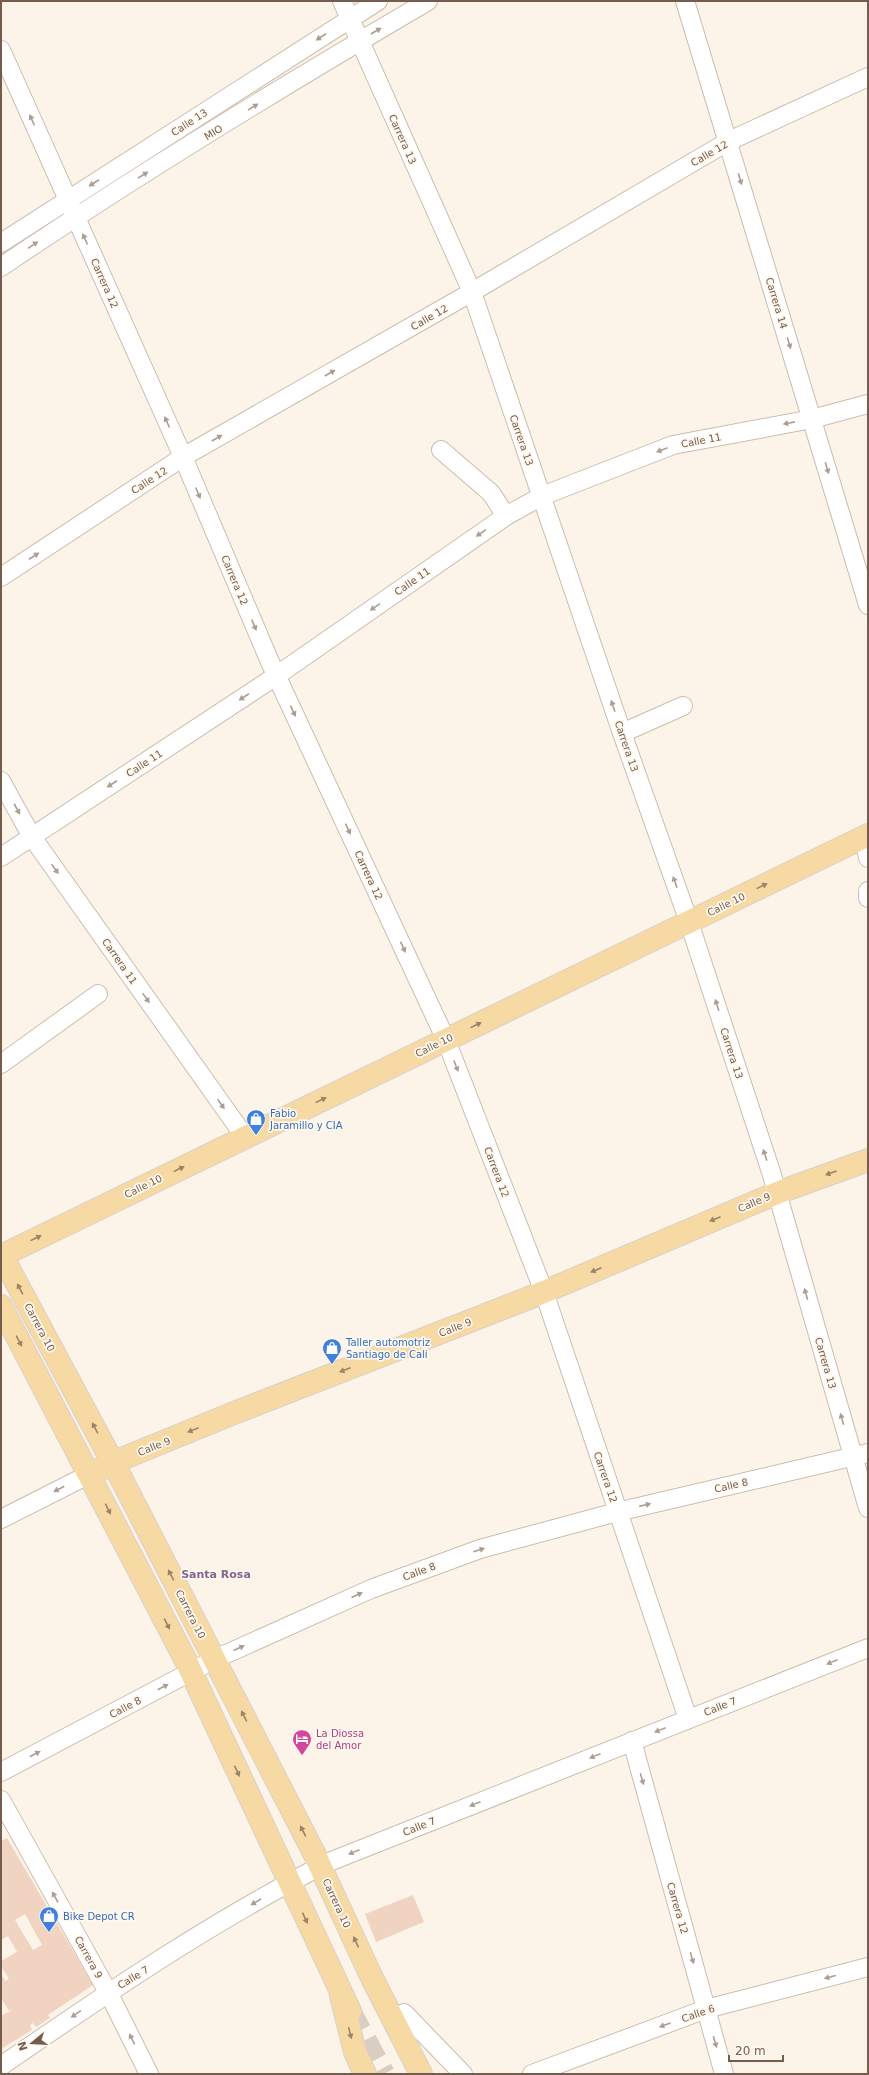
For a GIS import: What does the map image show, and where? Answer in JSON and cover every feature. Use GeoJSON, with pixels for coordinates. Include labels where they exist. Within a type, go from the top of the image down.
{"type":"FeatureCollection","features":[{"type":"Feature","properties":{"kind":"main road","name":"Calle 10"},"geometry":{"type":"LineString","coordinates":[[1,1255],[866,836]]}},
{"type":"Feature","properties":{"kind":"main road","name":"Calle 9"},"geometry":{"type":"LineString","coordinates":[[90,1474],[229,1415],[544,1292],[777,1193],[868,1160]]}},
{"type":"Feature","properties":{"kind":"main road","name":"Carrera 10"},"geometry":{"type":"LineString","coordinates":[[1,1255],[113,1463],[321,1866],[375,1983],[421,2074]]}},
{"type":"Feature","properties":{"kind":"main road"},"geometry":{"type":"LineString","coordinates":[[1,1306],[90,1474],[191,1672],[345,2003],[355,2052],[366,2074]]}},
{"type":"Feature","properties":{"kind":"main road"},"geometry":{"type":"LineString","coordinates":[[375,1983],[404,2013],[437,2074]]}},
{"type":"Feature","properties":{"kind":"street","name":"Carrera 13"},"geometry":{"type":"LineString","coordinates":[[342,1],[472,292],[622,733],[689,922],[860,1454],[868,1508]]}},
{"type":"Feature","properties":{"kind":"street","name":"Calle 13"},"geometry":{"type":"LineString","coordinates":[[1,243],[378,1]]}},
{"type":"Feature","properties":{"kind":"street","name":"MIO"},"geometry":{"type":"LineString","coordinates":[[1,267],[75,217],[359,41],[428,1]]}},
{"type":"Feature","properties":{"kind":"street","name":"Carrera 14"},"geometry":{"type":"LineString","coordinates":[[685,1],[729,141],[868,605]]}},
{"type":"Feature","properties":{"kind":"street","name":"Carrera 12"},"geometry":{"type":"LineString","coordinates":[[1,50],[183,457],[276,676],[446,1040],[544,1292],[688,1719]]}},
{"type":"Feature","properties":{"kind":"street","name":"Calle 12"},"geometry":{"type":"LineString","coordinates":[[1,577],[183,457],[472,292],[729,141],[868,77]]}},
{"type":"Feature","properties":{"kind":"street","name":"Calle 11"},"geometry":{"type":"LineString","coordinates":[[1,858],[276,676],[506,516],[542,496],[673,445],[812,419],[868,404]]}},
{"type":"Feature","properties":{"kind":"street"},"geometry":{"type":"LineString","coordinates":[[441,450],[491,493],[506,516]]}},
{"type":"Feature","properties":{"kind":"street"},"geometry":{"type":"LineString","coordinates":[[622,733],[683,706]]}},
{"type":"Feature","properties":{"kind":"street","name":"Carrera 11"},"geometry":{"type":"LineString","coordinates":[[1,781],[32,837],[245,1137]]}},
{"type":"Feature","properties":{"kind":"street"},"geometry":{"type":"LineString","coordinates":[[866,836],[868,858]]}},
{"type":"Feature","properties":{"kind":"street"},"geometry":{"type":"LineString","coordinates":[[868,891],[868,898]]}},
{"type":"Feature","properties":{"kind":"street"},"geometry":{"type":"LineString","coordinates":[[1,1064],[98,994]]}},
{"type":"Feature","properties":{"kind":"street","name":"Calle 8"},"geometry":{"type":"LineString","coordinates":[[1,1772],[215,1660],[371,1588],[480,1549],[618,1512],[860,1454]]}},
{"type":"Feature","properties":{"kind":"street","name":"Calle 9"},"geometry":{"type":"LineString","coordinates":[[1,1519],[90,1474]]}},
{"type":"Feature","properties":{"kind":"street","name":"Calle 7"},"geometry":{"type":"LineString","coordinates":[[1,2066],[108,1992],[289,1882],[321,1866],[868,1648]]}},
{"type":"Feature","properties":{"kind":"street","name":"Carrera 12"},"geometry":{"type":"LineString","coordinates":[[632,1741],[724,2074]]}},
{"type":"Feature","properties":{"kind":"street","name":"Carrera 9"},"geometry":{"type":"LineString","coordinates":[[1,1800],[108,1992],[149,2074]]}},
{"type":"Feature","properties":{"kind":"street","name":"Calle 6"},"geometry":{"type":"LineString","coordinates":[[532,2074],[706,2010],[868,1968]]}},
{"type":"Feature","properties":{"kind":"street"},"geometry":{"type":"LineString","coordinates":[[404,2013],[463,2074]]}},
{"type":"Feature","properties":{"kind":"building"},"geometry":{"type":"Polygon","coordinates":[[[7,1838],[93,1985],[48,2015],[50,2018],[36,2027],[33,2023],[30,2025],[32,2030],[1,2049],[1,2016],[14,2009],[9,2011],[1,1998],[1,1973],[5,1981],[9,1979],[1,1966],[1,1961],[17,1952],[8,1936],[1,1940],[1,1841],[7,1838]],[[25,1914],[15,1920],[33,1950],[42,1945],[25,1914]]]}},
{"type":"Feature","properties":{"kind":"building"},"geometry":{"type":"Polygon","coordinates":[[[413,1895],[424,1922],[376,1942],[365,1914],[413,1895]]]}},
{"type":"Feature","properties":{"kind":"tunnel"},"geometry":{"type":"LineString","coordinates":[[350,2011],[384,2074]]}},
{"type":"Feature","properties":{"kind":"place","name":"Fabio Jaramillo y CIA"},"geometry":{"type":"Point","coordinates":[256,1136]}},
{"type":"Feature","properties":{"kind":"place","name":"Taller automotriz Santiago de Cali"},"geometry":{"type":"Point","coordinates":[332,1365]}},
{"type":"Feature","properties":{"kind":"place","name":"La Diossa del Amor"},"geometry":{"type":"Point","coordinates":[302,1756]}},
{"type":"Feature","properties":{"kind":"place","name":"Bike Depot CR"},"geometry":{"type":"Point","coordinates":[49,1933]}},
{"type":"Feature","properties":{"kind":"district","name":"Santa Rosa"},"geometry":{"type":"Point","coordinates":[216,1574]}}]}
